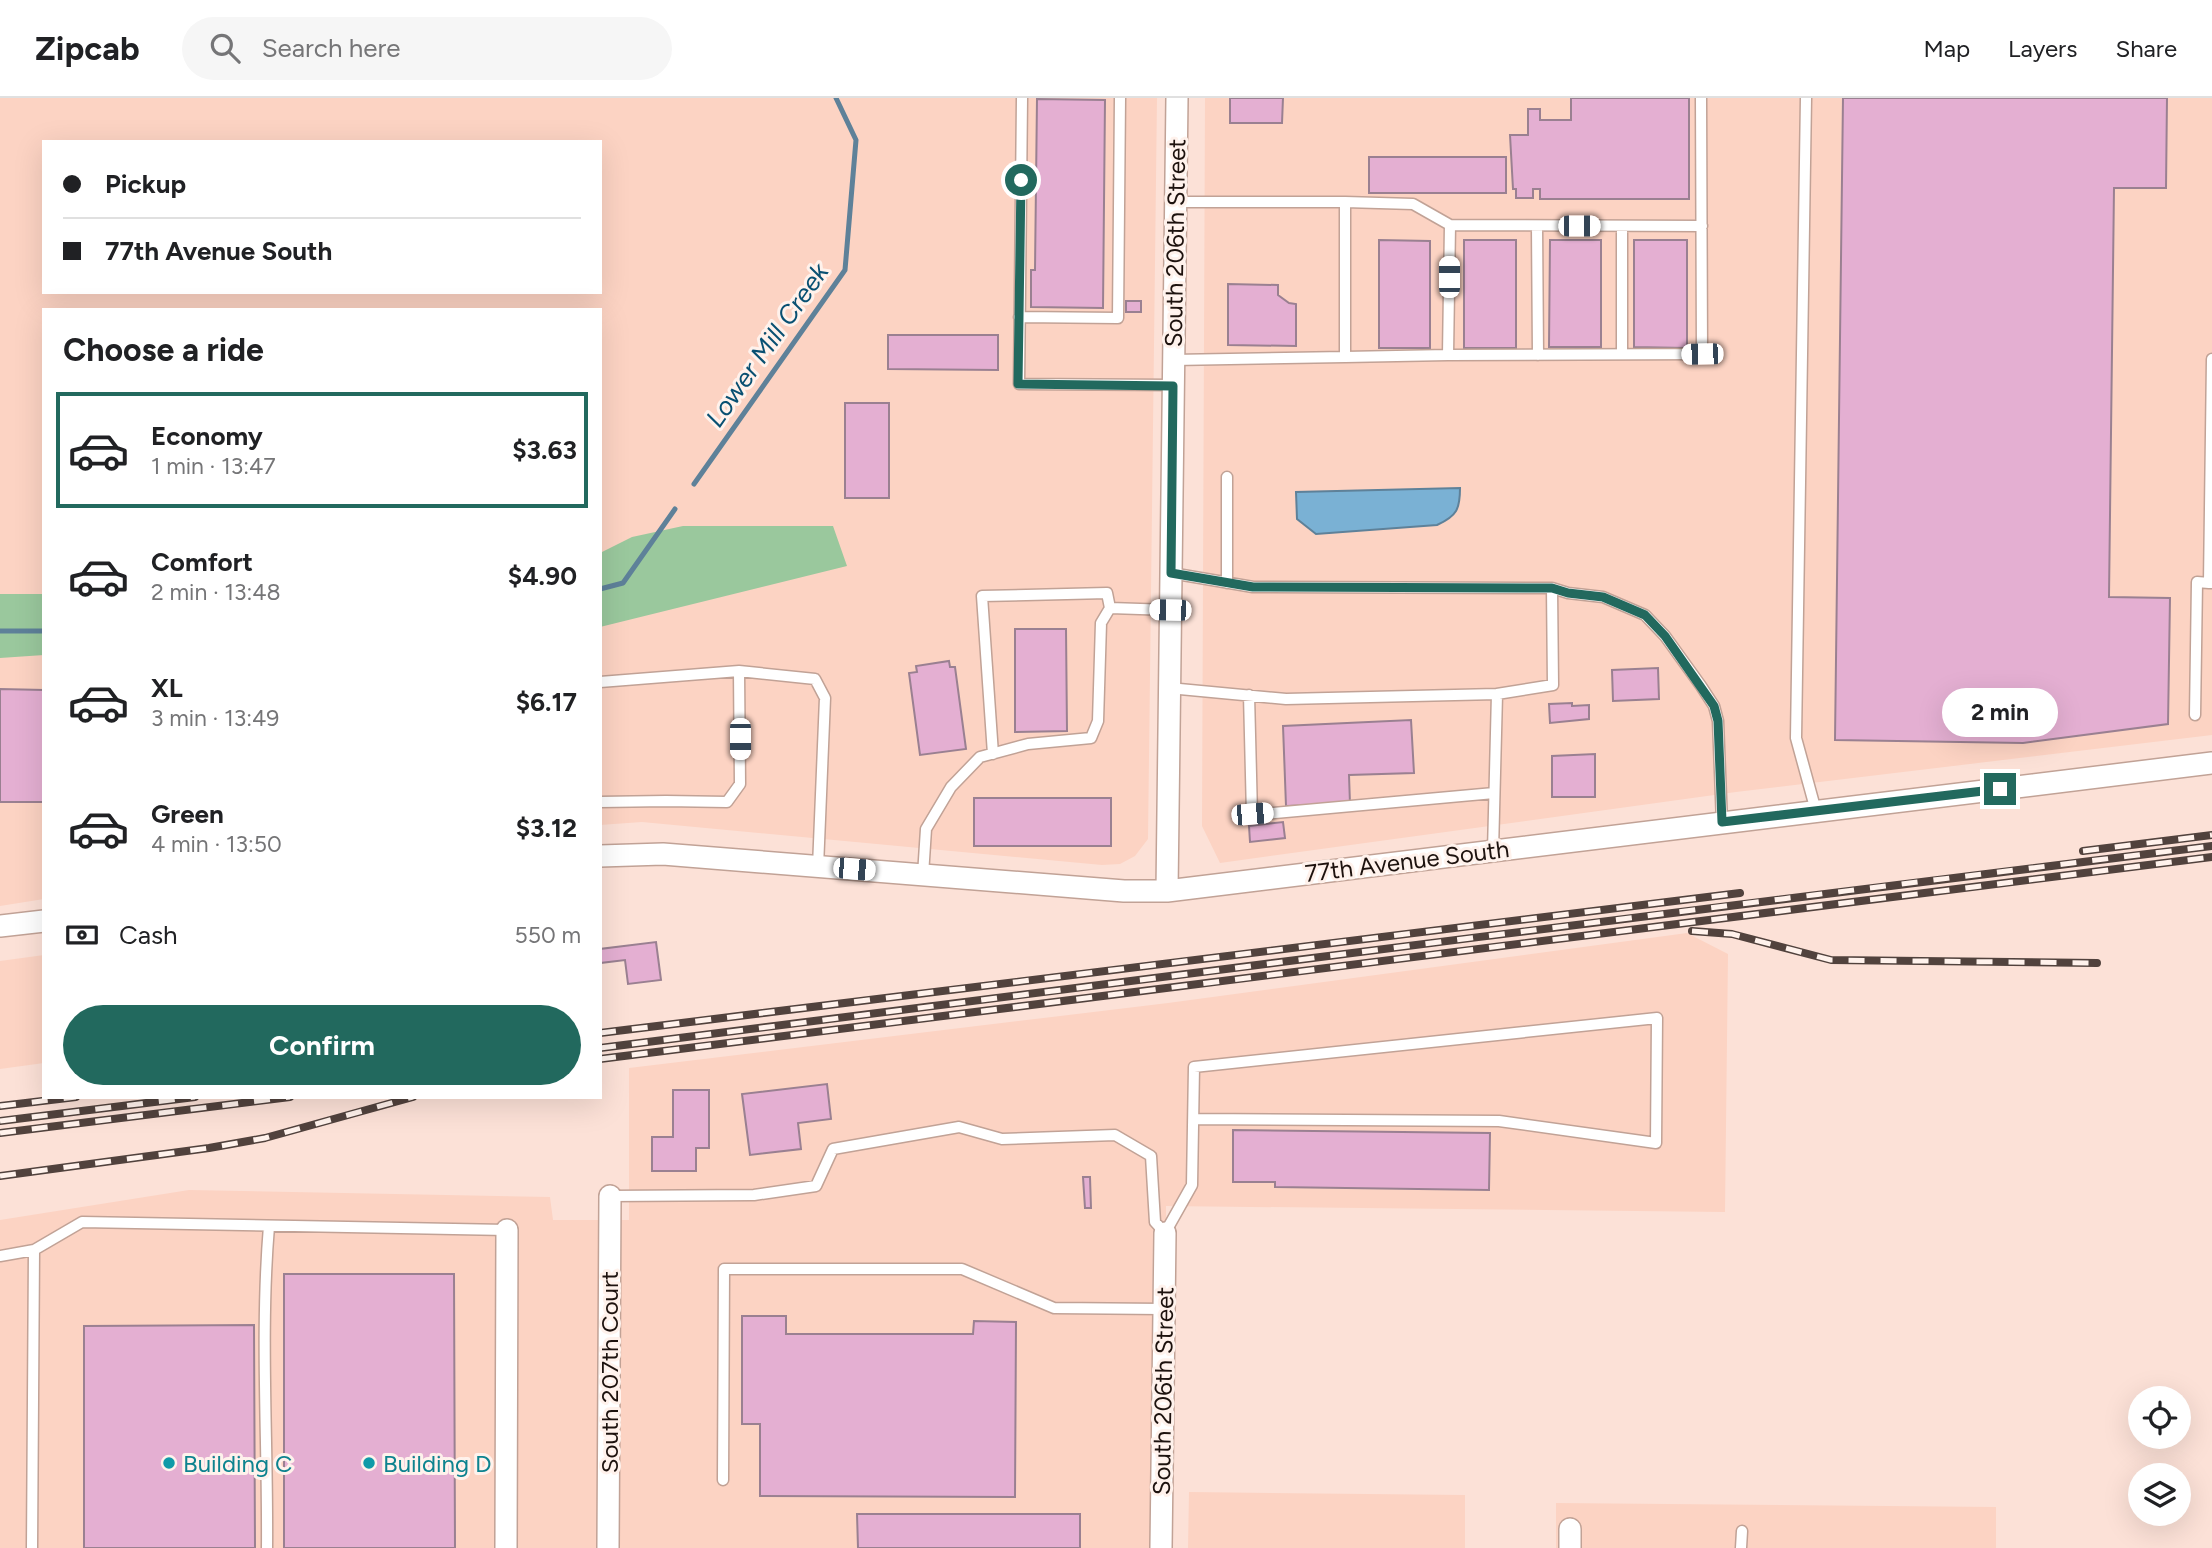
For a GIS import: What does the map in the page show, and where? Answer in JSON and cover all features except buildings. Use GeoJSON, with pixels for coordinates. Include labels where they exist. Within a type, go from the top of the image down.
{"type":"FeatureCollection","features":[{"type":"Feature","properties":{"kind":"street","name":"South 206th Street"},"geometry":{"type":"LineString","coordinates":[[1167,891],[1177,98]]}},
{"type":"Feature","properties":{"kind":"street","name":"77th Avenue South"},"geometry":{"type":"LineString","coordinates":[[602,856],[663,854],[1124,891],[1167,891],[2212,763]]}},
{"type":"Feature","properties":{"kind":"street"},"geometry":{"type":"LineString","coordinates":[[0,926],[42,920]]}},
{"type":"Feature","properties":{"kind":"street","name":"South 207th Court"},"geometry":{"type":"LineString","coordinates":[[608,1548],[610,1196]]}},
{"type":"Feature","properties":{"kind":"street"},"geometry":{"type":"LineString","coordinates":[[506,1548],[507,1230]]}},
{"type":"Feature","properties":{"kind":"street","name":"South 206th Street"},"geometry":{"type":"LineString","coordinates":[[1161,1548],[1165,1233]]}},
{"type":"Feature","properties":{"kind":"lane"},"geometry":{"type":"LineString","coordinates":[[1022,98],[1018,384],[1173,386]]}},
{"type":"Feature","properties":{"kind":"lane"},"geometry":{"type":"LineString","coordinates":[[1019,317],[1118,318],[1120,98]]}},
{"type":"Feature","properties":{"kind":"lane"},"geometry":{"type":"LineString","coordinates":[[1173,360],[1702,354],[1701,98]]}},
{"type":"Feature","properties":{"kind":"lane"},"geometry":{"type":"LineString","coordinates":[[1806,98],[1796,738],[1816,811]]}},
{"type":"Feature","properties":{"kind":"lane"},"geometry":{"type":"LineString","coordinates":[[1175,202],[1413,204],[1450,225],[1702,226]]}},
{"type":"Feature","properties":{"kind":"lane"},"geometry":{"type":"LineString","coordinates":[[1345,202],[1345,357]]}},
{"type":"Feature","properties":{"kind":"lane"},"geometry":{"type":"LineString","coordinates":[[1448,355],[1450,225]]}},
{"type":"Feature","properties":{"kind":"lane"},"geometry":{"type":"LineString","coordinates":[[1536,226],[1538,355]]}},
{"type":"Feature","properties":{"kind":"lane"},"geometry":{"type":"LineString","coordinates":[[1622,226],[1622,354]]}},
{"type":"Feature","properties":{"kind":"lane"},"geometry":{"type":"LineString","coordinates":[[2195,715],[2197,582],[2211,583],[2212,359]]}},
{"type":"Feature","properties":{"kind":"lane"},"geometry":{"type":"LineString","coordinates":[[1227,477],[1227,583]]}},
{"type":"Feature","properties":{"kind":"lane"},"geometry":{"type":"LineString","coordinates":[[1171,573],[1253,587],[1552,588],[1568,593],[1603,597],[1645,615],[1665,636],[1714,706],[1718,721],[1722,822]]}},
{"type":"Feature","properties":{"kind":"lane"},"geometry":{"type":"LineString","coordinates":[[1169,688],[1286,699],[1497,694],[1553,685],[1552,588]]}},
{"type":"Feature","properties":{"kind":"lane"},"geometry":{"type":"LineString","coordinates":[[923,875],[926,829],[951,787],[980,757],[993,754],[1028,744],[1091,738],[1098,721],[1101,623],[1111,608],[1107,593],[982,596],[993,754]]}},
{"type":"Feature","properties":{"kind":"lane"},"geometry":{"type":"LineString","coordinates":[[1111,608],[1170,610]]}},
{"type":"Feature","properties":{"kind":"lane"},"geometry":{"type":"LineString","coordinates":[[602,802],[727,802],[740,784],[739,671]]}},
{"type":"Feature","properties":{"kind":"lane"},"geometry":{"type":"LineString","coordinates":[[602,682],[739,671],[815,679],[825,698],[818,867]]}},
{"type":"Feature","properties":{"kind":"lane"},"geometry":{"type":"LineString","coordinates":[[1493,851],[1497,694]]}},
{"type":"Feature","properties":{"kind":"lane"},"geometry":{"type":"LineString","coordinates":[[1249,695],[1252,814],[1494,793]]}},
{"type":"Feature","properties":{"kind":"lane"},"geometry":{"type":"LineString","coordinates":[[610,1196],[754,1195],[816,1186],[833,1149],[959,1127],[1002,1139],[1115,1135],[1151,1156],[1155,1222],[1165,1233],[1192,1185],[1193,1119],[1194,1067],[1657,1018],[1656,1143],[1499,1121],[1193,1119]]}},
{"type":"Feature","properties":{"kind":"lane"},"geometry":{"type":"LineString","coordinates":[[0,1256],[34,1250],[82,1222],[507,1230]]}},
{"type":"Feature","properties":{"kind":"lane"},"geometry":{"type":"LineString","coordinates":[[267,1548],[264,1413],[269,1226]]}},
{"type":"Feature","properties":{"kind":"lane"},"geometry":{"type":"LineString","coordinates":[[32,1548],[34,1250]]}},
{"type":"Feature","properties":{"kind":"lane"},"geometry":{"type":"LineString","coordinates":[[723,1480],[724,1269],[962,1269],[1054,1308],[1163,1309]]}},
{"type":"Feature","properties":{"kind":"lane"},"geometry":{"type":"LineString","coordinates":[[1741,1548],[1742,1531]]}},
{"type":"Feature","properties":{"kind":"shaded area"},"geometry":{"type":"Polygon","coordinates":[[[0,98],[1157,98],[1148,839],[1135,856],[1120,864],[1102,865],[642,822],[602,825],[602,308],[42,308],[42,899],[0,906],[0,98]]]}},
{"type":"Feature","properties":{"kind":"shaded area"},"geometry":{"type":"Polygon","coordinates":[[[1205,98],[2212,98],[2212,735],[1736,792],[1220,863],[1202,826],[1205,98]]]}},
{"type":"Feature","properties":{"kind":"shaded area"},"geometry":{"type":"Polygon","coordinates":[[[1687,933],[1728,954],[1725,1212],[1166,1206],[1166,1226],[1153,1225],[1150,1548],[0,1548],[0,1220],[189,1190],[550,1197],[553,1220],[629,1220],[629,1068],[1168,1003],[1687,933]]]}},
{"type":"Feature","properties":{"kind":"shaded area"},"geometry":{"type":"Polygon","coordinates":[[[42,955],[42,1063],[0,1069],[0,961],[42,955]]]}},
{"type":"Feature","properties":{"kind":"shaded area"},"geometry":{"type":"Polygon","coordinates":[[[1189,1492],[1465,1495],[1465,1548],[1188,1548],[1189,1492]]]}},
{"type":"Feature","properties":{"kind":"shaded area"},"geometry":{"type":"Polygon","coordinates":[[[1556,1503],[1996,1507],[1996,1548],[1556,1548],[1556,1503]]]}},
{"type":"Feature","properties":{"kind":"green space"},"geometry":{"type":"Polygon","coordinates":[[[683,526],[833,526],[847,566],[602,627],[602,552],[632,537],[683,526]]]}},
{"type":"Feature","properties":{"kind":"green space"},"geometry":{"type":"Polygon","coordinates":[[[0,594],[42,594],[42,655],[0,658],[0,594]]]}},
{"type":"Feature","properties":{"kind":"water"},"geometry":{"type":"Polygon","coordinates":[[[1460,488],[1456,511],[1437,525],[1316,534],[1297,519],[1296,492],[1460,488]]]}},
{"type":"Feature","properties":{"kind":"waterway","name":"Lower Mill Creek"},"geometry":{"type":"LineString","coordinates":[[694,484],[845,270],[856,140],[836,98]]}},
{"type":"Feature","properties":{"kind":"waterway","name":"Lower Mill Creek"},"geometry":{"type":"LineString","coordinates":[[602,588],[623,583],[675,509]]}},
{"type":"Feature","properties":{"kind":"waterway","name":"Lower Mill Creek"},"geometry":{"type":"LineString","coordinates":[[0,631],[42,631]]}},
{"type":"Feature","properties":{"kind":"railway"},"geometry":{"type":"LineString","coordinates":[[2083,851],[2212,835]]}},
{"type":"Feature","properties":{"kind":"railway"},"geometry":{"type":"LineString","coordinates":[[602,1048],[2212,846]]}},
{"type":"Feature","properties":{"kind":"railway"},"geometry":{"type":"LineString","coordinates":[[602,1059],[2212,857]]}},
{"type":"Feature","properties":{"kind":"railway"},"geometry":{"type":"LineString","coordinates":[[602,1033],[1740,893]]}},
{"type":"Feature","properties":{"kind":"railway"},"geometry":{"type":"LineString","coordinates":[[1692,931],[1732,934],[1831,960],[2097,963]]}},
{"type":"Feature","properties":{"kind":"railway"},"geometry":{"type":"LineString","coordinates":[[0,1106],[59,1099]]}},
{"type":"Feature","properties":{"kind":"railway"},"geometry":{"type":"LineString","coordinates":[[0,1121],[179,1099]]}},
{"type":"Feature","properties":{"kind":"railway"},"geometry":{"type":"LineString","coordinates":[[0,1133],[274,1099]]}},
{"type":"Feature","properties":{"kind":"railway"},"geometry":{"type":"LineString","coordinates":[[0,1176],[265,1138],[406,1099]]}},
{"type":"Feature","properties":{"kind":"place","name":"Building C"},"geometry":{"type":"Point","coordinates":[169,1463]}},
{"type":"Feature","properties":{"kind":"place","name":"Building D"},"geometry":{"type":"Point","coordinates":[369,1463]}},
{"type":"Feature","properties":{"kind":"route"},"geometry":{"type":"LineString","coordinates":[[1021,180],[1018,384],[1173,386],[1171,573],[1253,587],[1552,588],[1568,593],[1603,597],[1645,615],[1665,636],[1714,706],[1718,721],[1722,822],[2000,789]]}}]}
